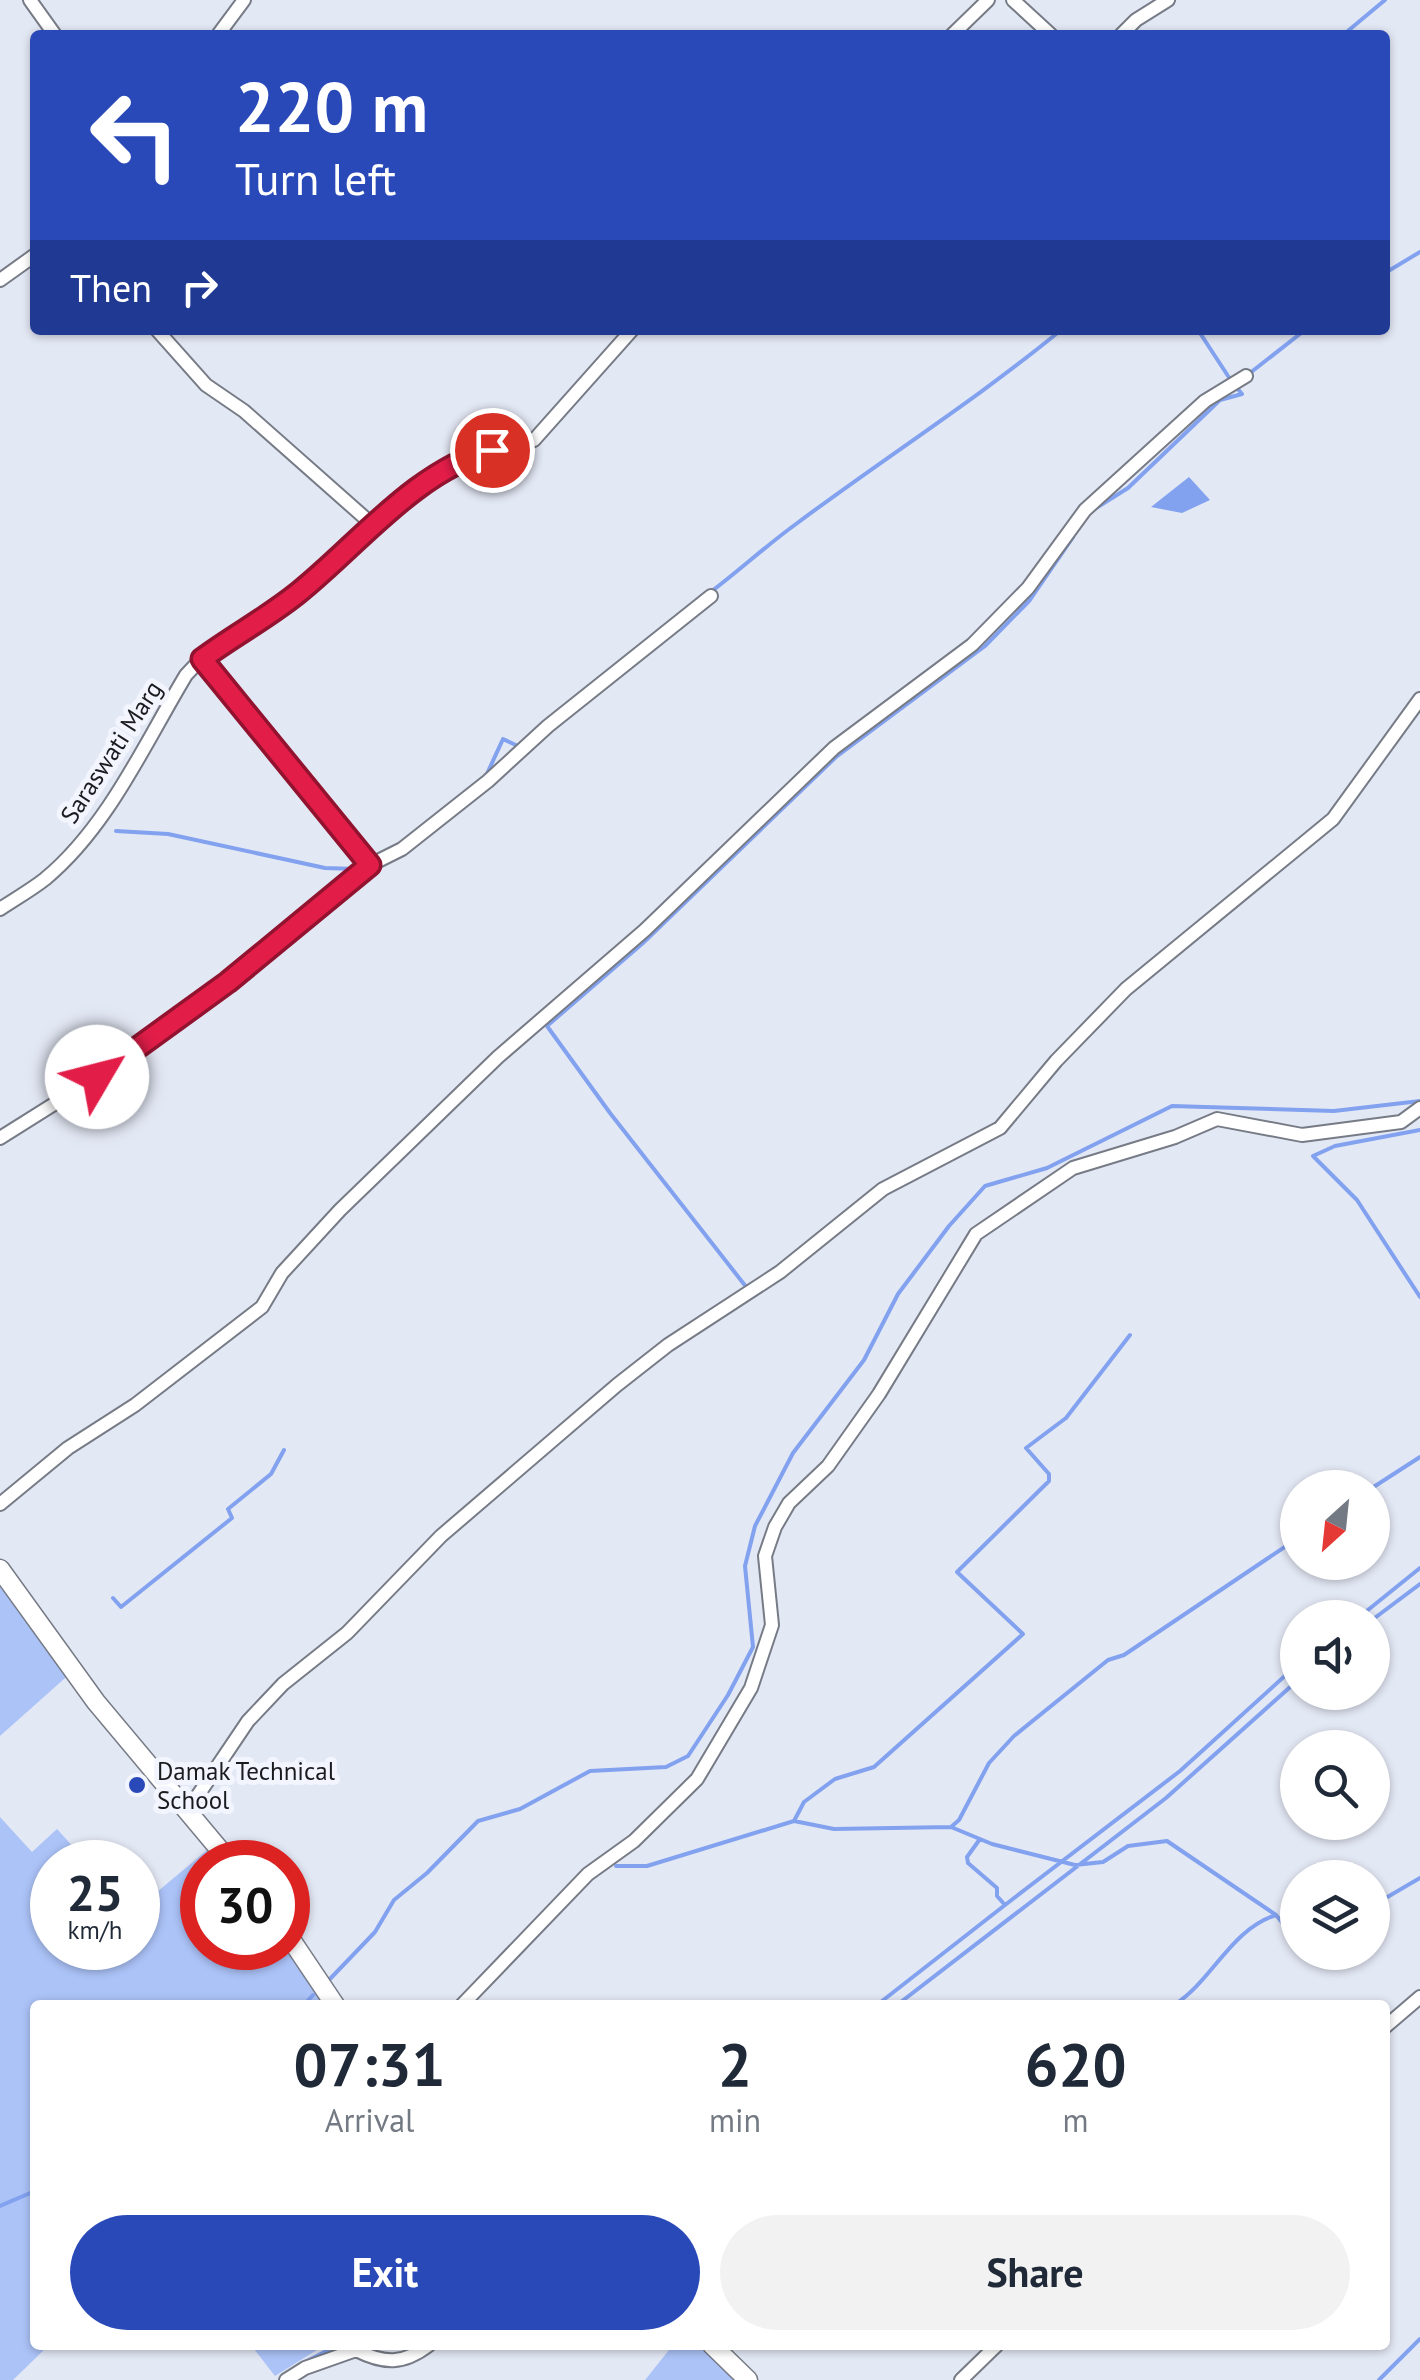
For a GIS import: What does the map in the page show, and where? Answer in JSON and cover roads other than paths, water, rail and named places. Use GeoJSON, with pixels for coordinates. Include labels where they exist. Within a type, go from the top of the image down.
{"type":"FeatureCollection","features":[{"type":"Feature","properties":{"kind":"street"},"geometry":{"type":"LineString","coordinates":[[30,0],[51,30]]}},
{"type":"Feature","properties":{"kind":"street"},"geometry":{"type":"LineString","coordinates":[[222,30],[244,0]]}},
{"type":"Feature","properties":{"kind":"street"},"geometry":{"type":"LineString","coordinates":[[957,30],[988,0]]}},
{"type":"Feature","properties":{"kind":"street"},"geometry":{"type":"LineString","coordinates":[[1013,0],[1046,30]]}},
{"type":"Feature","properties":{"kind":"street"},"geometry":{"type":"LineString","coordinates":[[1126,30],[1168,0]]}},
{"type":"Feature","properties":{"kind":"street"},"geometry":{"type":"LineString","coordinates":[[0,280],[30,259]]}},
{"type":"Feature","properties":{"kind":"street"},"geometry":{"type":"LineString","coordinates":[[162,335],[206,385],[244,411],[374,526]]}},
{"type":"Feature","properties":{"kind":"street","name":"Saraswati Marg"},"geometry":{"type":"LineString","coordinates":[[0,909],[46,878],[81,841],[104,812],[186,675],[202,659],[254,628],[414,493],[484,452],[534,440],[628,335]]}},
{"type":"Feature","properties":{"kind":"street"},"geometry":{"type":"LineString","coordinates":[[0,1504],[68,1448],[135,1405],[262,1307],[282,1273],[340,1210],[498,1057],[645,930],[834,748],[972,645],[1028,588],[1085,510],[1138,466],[1205,401],[1246,376]]}},
{"type":"Feature","properties":{"kind":"street"},"geometry":{"type":"LineString","coordinates":[[0,1138],[97,1077],[228,982],[370,865],[402,849],[474,793],[548,726],[711,596]]}},
{"type":"Feature","properties":{"kind":"street"},"geometry":{"type":"LineString","coordinates":[[202,659],[370,865]]}},
{"type":"Feature","properties":{"kind":"street"},"geometry":{"type":"LineString","coordinates":[[188,1810],[248,1721],[283,1684],[347,1633],[441,1536],[618,1385],[668,1345],[780,1272],[883,1189],[1000,1128],[1056,1061],[1126,989],[1332,819],[1420,699]]}},
{"type":"Feature","properties":{"kind":"street"},"geometry":{"type":"LineString","coordinates":[[467,2000],[588,1874],[634,1841],[698,1779],[751,1688],[772,1624],[765,1556],[775,1527],[789,1503],[828,1466],[879,1394],[976,1234],[1073,1168],[1217,1120],[1302,1135],[1401,1122],[1420,1108]]}},
{"type":"Feature","properties":{"kind":"street"},"geometry":{"type":"LineString","coordinates":[[0,1569],[96,1702],[212,1840]]}},
{"type":"Feature","properties":{"kind":"street"},"geometry":{"type":"LineString","coordinates":[[310,1968],[332,2000]]}},
{"type":"Feature","properties":{"kind":"street"},"geometry":{"type":"LineString","coordinates":[[1390,2023],[1420,1997]]}},
{"type":"Feature","properties":{"kind":"street"},"geometry":{"type":"LineString","coordinates":[[286,2380],[356,2350],[381,2367],[423,2350]]}},
{"type":"Feature","properties":{"kind":"street"},"geometry":{"type":"LineString","coordinates":[[717,2350],[748,2380]]}},
{"type":"Feature","properties":{"kind":"street"},"geometry":{"type":"LineString","coordinates":[[961,2380],[992,2350]]}},
{"type":"Feature","properties":{"kind":"waterway"},"geometry":{"type":"LineString","coordinates":[[1349,30],[1385,0]]}},
{"type":"Feature","properties":{"kind":"waterway"},"geometry":{"type":"LineString","coordinates":[[1390,270],[1420,252]]}},
{"type":"Feature","properties":{"kind":"waterway"},"geometry":{"type":"LineString","coordinates":[[712,591],[785,532],[1055,335]]}},
{"type":"Feature","properties":{"kind":"waterway"},"geometry":{"type":"LineString","coordinates":[[1201,335],[1230,379]]}},
{"type":"Feature","properties":{"kind":"waterway"},"geometry":{"type":"LineString","coordinates":[[1250,373],[1299,335]]}},
{"type":"Feature","properties":{"kind":"waterway"},"geometry":{"type":"LineString","coordinates":[[1093,510],[1128,488],[1220,400],[1242,394],[1236,387]]}},
{"type":"Feature","properties":{"kind":"waterway"},"geometry":{"type":"LineString","coordinates":[[747,1288],[547,1026],[643,943],[836,757],[985,646],[1029,601],[1073,537]]}},
{"type":"Feature","properties":{"kind":"waterway"},"geometry":{"type":"LineString","coordinates":[[486,776],[503,739],[520,747]]}},
{"type":"Feature","properties":{"kind":"waterway"},"geometry":{"type":"LineString","coordinates":[[116,831],[168,834],[325,868],[357,869]]}},
{"type":"Feature","properties":{"kind":"waterway"},"geometry":{"type":"LineString","coordinates":[[329,1980],[375,1932],[394,1900],[478,1821],[520,1809],[590,1771],[666,1767],[688,1756],[728,1695],[753,1647],[745,1566],[755,1526],[793,1453],[864,1360],[898,1294],[985,1186],[1047,1168],[1172,1106],[1334,1111],[1420,1101]]}},
{"type":"Feature","properties":{"kind":"waterway"},"geometry":{"type":"LineString","coordinates":[[1420,1130],[1335,1146],[1313,1156],[1357,1200],[1420,1297]]}},
{"type":"Feature","properties":{"kind":"waterway"},"geometry":{"type":"LineString","coordinates":[[794,1821],[804,1802],[835,1779],[874,1767],[1023,1634],[957,1572],[1049,1481],[1049,1474],[1026,1448],[1066,1418],[1130,1335]]}},
{"type":"Feature","properties":{"kind":"waterway"},"geometry":{"type":"LineString","coordinates":[[113,1598],[121,1607],[232,1518],[228,1509],[271,1474],[284,1450]]}},
{"type":"Feature","properties":{"kind":"waterway"},"geometry":{"type":"LineString","coordinates":[[1390,1476],[1420,1457]]}},
{"type":"Feature","properties":{"kind":"waterway"},"geometry":{"type":"LineString","coordinates":[[951,1827],[959,1820],[989,1763],[1014,1736],[1108,1660],[1124,1655],[1280,1550]]}},
{"type":"Feature","properties":{"kind":"waterway"},"geometry":{"type":"LineString","coordinates":[[1380,1600],[1420,1568]]}},
{"type":"Feature","properties":{"kind":"waterway"},"geometry":{"type":"LineString","coordinates":[[1390,1606],[1420,1584]]}},
{"type":"Feature","properties":{"kind":"waterway"},"geometry":{"type":"LineString","coordinates":[[1005,1905],[1180,1771],[1280,1680]]}},
{"type":"Feature","properties":{"kind":"waterway"},"geometry":{"type":"LineString","coordinates":[[903,2000],[1166,1798],[1280,1696]]}},
{"type":"Feature","properties":{"kind":"waterway"},"geometry":{"type":"LineString","coordinates":[[616,1866],[647,1866],[794,1821],[834,1829],[951,1827],[992,1844],[1075,1865],[1103,1862],[1128,1846],[1167,1841],[1280,1920]]}},
{"type":"Feature","properties":{"kind":"waterway"},"geometry":{"type":"LineString","coordinates":[[883,2000],[1005,1905],[997,1896],[997,1888],[968,1863],[967,1857],[980,1839]]}},
{"type":"Feature","properties":{"kind":"waterway"},"geometry":{"type":"LineString","coordinates":[[1390,1896],[1420,1878]]}},
{"type":"Feature","properties":{"kind":"waterway"},"geometry":{"type":"LineString","coordinates":[[1181,2000],[1246,1932],[1276,1915]]}},
{"type":"Feature","properties":{"kind":"waterway"},"geometry":{"type":"LineString","coordinates":[[308,2000],[313,1995]]}},
{"type":"Feature","properties":{"kind":"waterway"},"geometry":{"type":"LineString","coordinates":[[0,2206],[30,2193]]}},
{"type":"Feature","properties":{"kind":"waterway"},"geometry":{"type":"LineString","coordinates":[[1379,2380],[1420,2339]]}},
{"type":"Feature","properties":{"kind":"waterway"},"geometry":{"type":"LineString","coordinates":[[305,2362],[328,2350]]}},
{"type":"Feature","properties":{"kind":"place","name":"Damak Technical School"},"geometry":{"type":"Point","coordinates":[137,1785]}}]}
